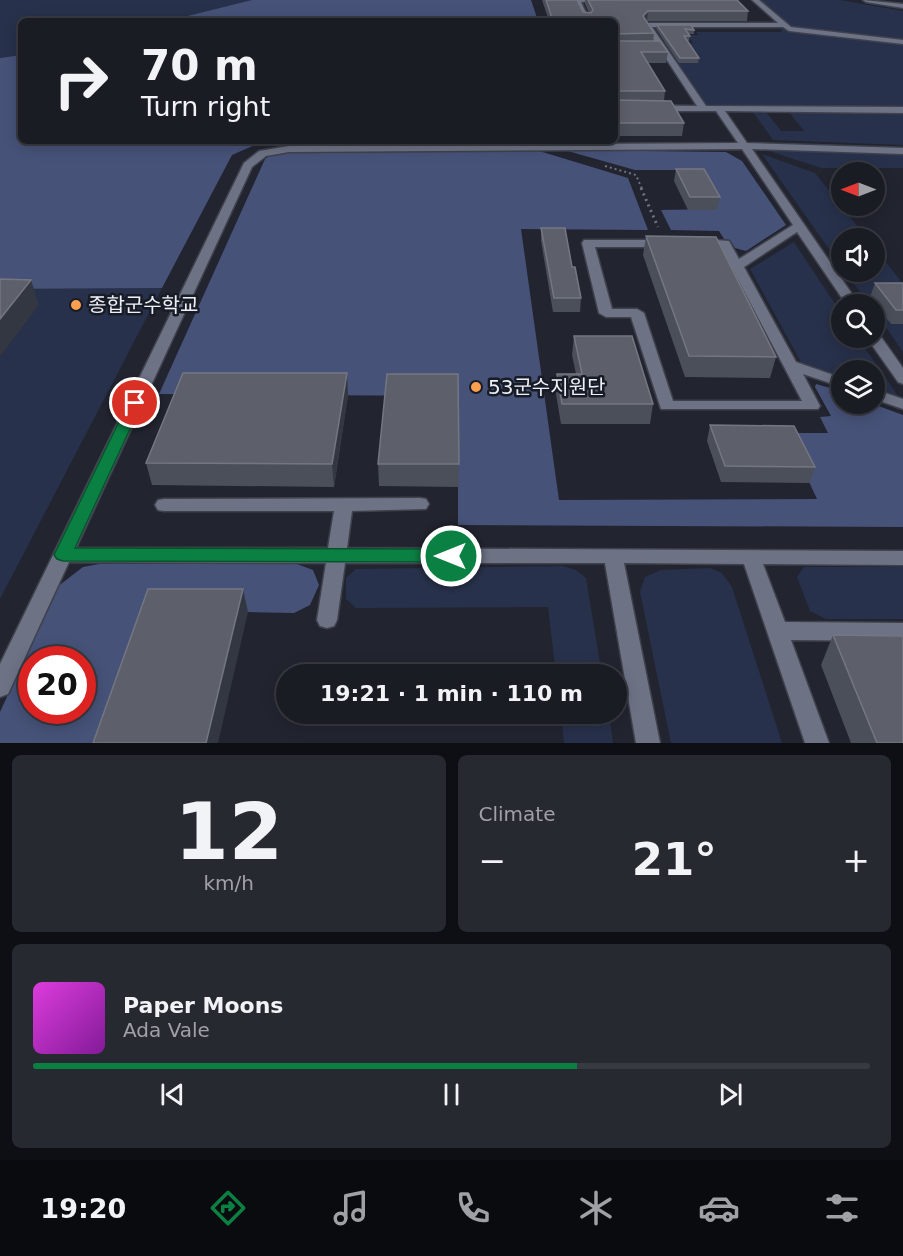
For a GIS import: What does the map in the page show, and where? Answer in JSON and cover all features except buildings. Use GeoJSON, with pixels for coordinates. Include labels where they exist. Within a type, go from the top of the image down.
{"type":"FeatureCollection","features":[{"type":"Feature","properties":{"kind":"street"},"geometry":{"type":"LineString","coordinates":[[586,18],[577,0],[611,0]]}},
{"type":"Feature","properties":{"kind":"street"},"geometry":{"type":"LineString","coordinates":[[755,0],[789,30],[903,42]]}},
{"type":"Feature","properties":{"kind":"street"},"geometry":{"type":"LineString","coordinates":[[866,0],[903,6]]}},
{"type":"Feature","properties":{"kind":"street"},"geometry":{"type":"LineString","coordinates":[[703,108],[647,25],[784,25]]}},
{"type":"Feature","properties":{"kind":"street"},"geometry":{"type":"LineString","coordinates":[[650,48],[662,48]]}},
{"type":"Feature","properties":{"kind":"street"},"geometry":{"type":"LineString","coordinates":[[618,108],[903,110]]}},
{"type":"Feature","properties":{"kind":"street"},"geometry":{"type":"LineString","coordinates":[[720,110],[845,294]]}},
{"type":"Feature","properties":{"kind":"street"},"geometry":{"type":"LineString","coordinates":[[0,687],[248,165],[263,153],[289,149],[530,144],[744,146],[903,151]]}},
{"type":"Feature","properties":{"kind":"street"},"geometry":{"type":"LineString","coordinates":[[737,266],[799,226]]}},
{"type":"Feature","properties":{"kind":"street"},"geometry":{"type":"LineString","coordinates":[[588,243],[677,243],[725,244],[812,406],[667,406],[637,313],[606,313],[588,243]]}},
{"type":"Feature","properties":{"kind":"street"},"geometry":{"type":"LineString","coordinates":[[882,348],[903,379]]}},
{"type":"Feature","properties":{"kind":"street"},"geometry":{"type":"LineString","coordinates":[[790,366],[831,379]]}},
{"type":"Feature","properties":{"kind":"street"},"geometry":{"type":"LineString","coordinates":[[885,398],[903,404]]}},
{"type":"Feature","properties":{"kind":"street"},"geometry":{"type":"LineString","coordinates":[[327,620],[344,504]]}},
{"type":"Feature","properties":{"kind":"street"},"geometry":{"type":"LineString","coordinates":[[164,505],[420,504]]}},
{"type":"Feature","properties":{"kind":"street"},"geometry":{"type":"LineString","coordinates":[[63,555],[903,558]]}},
{"type":"Feature","properties":{"kind":"street"},"geometry":{"type":"LineString","coordinates":[[613,556],[648,743]]}},
{"type":"Feature","properties":{"kind":"street"},"geometry":{"type":"LineString","coordinates":[[751,557],[817,743]]}},
{"type":"Feature","properties":{"kind":"street"},"geometry":{"type":"LineString","coordinates":[[777,631],[903,632]]}},
{"type":"Feature","properties":{"kind":"path"},"geometry":{"type":"LineString","coordinates":[[595,163],[636,176],[677,243]]}},
{"type":"Feature","properties":{"kind":"shaded area"},"geometry":{"type":"Polygon","coordinates":[[[0,0],[252,0],[178,18],[18,18],[18,55],[0,58],[0,0]]]}},
{"type":"Feature","properties":{"kind":"shaded area"},"geometry":{"type":"Polygon","coordinates":[[[252,0],[531,0],[537,18],[179,18],[252,0]]]}},
{"type":"Feature","properties":{"kind":"shaded area"},"geometry":{"type":"Polygon","coordinates":[[[760,0],[840,0],[903,11],[903,39],[794,29],[760,0]]]}},
{"type":"Feature","properties":{"kind":"shaded area"},"geometry":{"type":"Polygon","coordinates":[[[780,29],[903,43],[903,107],[707,108],[663,42],[693,43],[688,35],[698,35],[696,32],[782,32],[780,29]]]}},
{"type":"Feature","properties":{"kind":"shaded area"},"geometry":{"type":"Polygon","coordinates":[[[18,55],[18,144],[264,144],[255,145],[232,155],[162,288],[0,289],[0,58],[18,55]]]}},
{"type":"Feature","properties":{"kind":"shaded area"},"geometry":{"type":"Polygon","coordinates":[[[753,112],[766,112],[781,131],[804,131],[789,112],[903,112],[903,145],[773,140],[753,112]]]}},
{"type":"Feature","properties":{"kind":"shaded area"},"geometry":{"type":"Polygon","coordinates":[[[536,150],[628,178],[648,230],[521,229],[559,500],[817,499],[786,433],[828,433],[820,417],[831,416],[815,387],[816,384],[831,388],[831,414],[885,414],[885,408],[903,415],[903,527],[458,525],[458,396],[159,394],[265,159],[271,155],[536,150]]]}},
{"type":"Feature","properties":{"kind":"shaded area"},"geometry":{"type":"Polygon","coordinates":[[[564,150],[726,152],[742,161],[786,225],[746,251],[735,248],[730,240],[724,239],[719,231],[671,230],[661,210],[717,209],[695,170],[635,170],[564,150]]]}},
{"type":"Feature","properties":{"kind":"shaded area"},"geometry":{"type":"Polygon","coordinates":[[[766,150],[903,154],[903,168],[885,168],[885,162],[831,162],[831,168],[821,168],[766,150]]]}},
{"type":"Feature","properties":{"kind":"shaded area"},"geometry":{"type":"Polygon","coordinates":[[[762,154],[815,173],[831,193],[831,216],[849,216],[859,228],[831,228],[831,252],[762,154]]]}},
{"type":"Feature","properties":{"kind":"shaded area"},"geometry":{"type":"Polygon","coordinates":[[[794,242],[831,298],[831,348],[865,348],[873,360],[831,360],[831,374],[802,364],[750,269],[794,242]]]}},
{"type":"Feature","properties":{"kind":"shaded area"},"geometry":{"type":"Polygon","coordinates":[[[885,261],[903,284],[903,352],[885,326],[885,294],[862,294],[852,282],[885,282],[885,261]]]}},
{"type":"Feature","properties":{"kind":"shaded area"},"geometry":{"type":"Polygon","coordinates":[[[162,288],[0,599],[0,357],[38,305],[0,289],[162,288]]]}},
{"type":"Feature","properties":{"kind":"shaded area"},"geometry":{"type":"Polygon","coordinates":[[[885,377],[898,396],[885,391],[885,377]]]}},
{"type":"Feature","properties":{"kind":"shaded area"},"geometry":{"type":"Polygon","coordinates":[[[294,563],[313,570],[319,585],[310,605],[294,613],[248,612],[110,743],[0,743],[0,712],[18,673],[18,724],[96,724],[96,646],[30,646],[57,587],[83,567],[99,564],[294,563]]]}},
{"type":"Feature","properties":{"kind":"shaded area"},"geometry":{"type":"Polygon","coordinates":[[[563,566],[576,570],[586,578],[600,664],[555,664],[548,607],[356,608],[346,599],[346,578],[356,569],[563,566]]]}},
{"type":"Feature","properties":{"kind":"shaded area"},"geometry":{"type":"Polygon","coordinates":[[[804,567],[903,567],[903,619],[826,619],[810,611],[797,577],[804,567]]]}},
{"type":"Feature","properties":{"kind":"shaded area"},"geometry":{"type":"Polygon","coordinates":[[[710,568],[722,573],[732,587],[782,743],[671,743],[640,592],[645,577],[661,570],[710,568]]]}},
{"type":"Feature","properties":{"kind":"shaded area"},"geometry":{"type":"Polygon","coordinates":[[[562,724],[610,724],[613,743],[564,743],[562,724]]]}},
{"type":"Feature","properties":{"kind":"place","name":"종합군수학교"},"geometry":{"type":"Point","coordinates":[76,305]}},
{"type":"Feature","properties":{"kind":"place","name":"53군수지원단"},"geometry":{"type":"Point","coordinates":[476,387]}},
{"type":"Feature","properties":{"kind":"route"},"geometry":{"type":"LineString","coordinates":[[135,403],[63,555],[451,556]]}}]}
